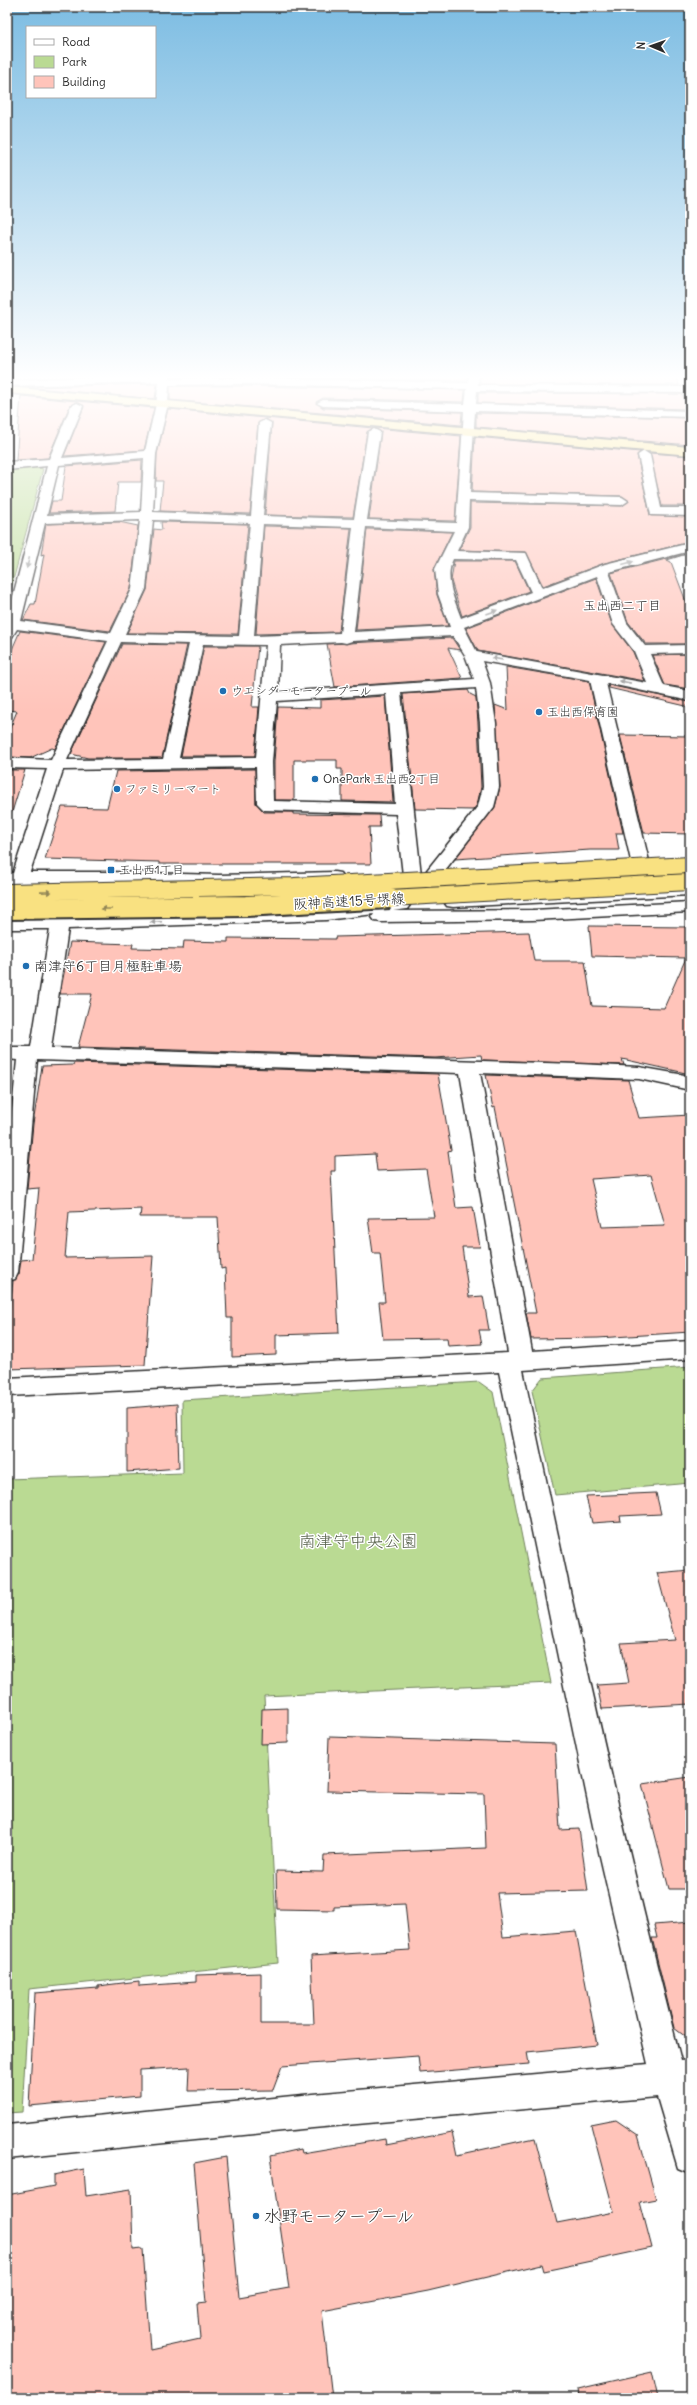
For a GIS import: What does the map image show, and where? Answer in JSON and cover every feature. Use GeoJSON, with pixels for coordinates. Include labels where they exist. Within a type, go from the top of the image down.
{"type":"FeatureCollection","features":[{"type":"Feature","properties":{"kind":"highway","name":"阪神高速15号堺線"},"geometry":{"type":"LineString","coordinates":[[7,892],[294,886],[690,865]]}},
{"type":"Feature","properties":{"kind":"highway","name":"阪神高速15号堺線"},"geometry":{"type":"LineString","coordinates":[[7,909],[136,908],[359,901],[690,882]]}},
{"type":"Feature","properties":{"kind":"highway"},"geometry":{"type":"LineString","coordinates":[[136,908],[362,912],[690,896]]}},
{"type":"Feature","properties":{"kind":"street"},"geometry":{"type":"LineString","coordinates":[[47,487],[9,627],[116,638],[246,642],[346,638],[457,628],[602,571],[690,547]]}},
{"type":"Feature","properties":{"kind":"street"},"geometry":{"type":"LineString","coordinates":[[7,913],[14,878],[57,765],[139,589],[147,516],[148,487]]}},
{"type":"Feature","properties":{"kind":"street"},"geometry":{"type":"LineString","coordinates":[[246,642],[259,487]]}},
{"type":"Feature","properties":{"kind":"street"},"geometry":{"type":"LineString","coordinates":[[346,638],[366,487]]}},
{"type":"Feature","properties":{"kind":"street"},"geometry":{"type":"LineString","coordinates":[[433,874],[486,806],[491,787],[483,683],[472,655],[457,628],[445,594],[442,569],[462,527],[464,487]]}},
{"type":"Feature","properties":{"kind":"street"},"geometry":{"type":"LineString","coordinates":[[650,487],[655,512],[690,512]]}},
{"type":"Feature","properties":{"kind":"street"},"geometry":{"type":"LineString","coordinates":[[463,497],[622,500]]}},
{"type":"Feature","properties":{"kind":"street"},"geometry":{"type":"LineString","coordinates":[[39,519],[147,516],[462,527]]}},
{"type":"Feature","properties":{"kind":"street"},"geometry":{"type":"LineString","coordinates":[[449,554],[521,556],[539,595]]}},
{"type":"Feature","properties":{"kind":"street"},"geometry":{"type":"LineString","coordinates":[[602,571],[620,624],[641,650],[657,688]]}},
{"type":"Feature","properties":{"kind":"street"},"geometry":{"type":"LineString","coordinates":[[170,762],[197,640]]}},
{"type":"Feature","properties":{"kind":"street"},"geometry":{"type":"LineString","coordinates":[[273,641],[264,762],[265,803],[270,806],[404,809]]}},
{"type":"Feature","properties":{"kind":"street"},"geometry":{"type":"LineString","coordinates":[[641,650],[690,649]]}},
{"type":"Feature","properties":{"kind":"street"},"geometry":{"type":"LineString","coordinates":[[472,655],[597,676],[690,696]]}},
{"type":"Feature","properties":{"kind":"street"},"geometry":{"type":"LineString","coordinates":[[597,676],[640,860]]}},
{"type":"Feature","properties":{"kind":"street"},"geometry":{"type":"LineString","coordinates":[[270,697],[483,683]]}},
{"type":"Feature","properties":{"kind":"street"},"geometry":{"type":"LineString","coordinates":[[393,689],[404,809],[412,875]]}},
{"type":"Feature","properties":{"kind":"street"},"geometry":{"type":"LineString","coordinates":[[7,763],[57,765],[170,762],[264,762]]}},
{"type":"Feature","properties":{"kind":"street"},"geometry":{"type":"LineString","coordinates":[[14,878],[109,877],[219,880],[412,875],[640,860],[690,859]]}},
{"type":"Feature","properties":{"kind":"street"},"geometry":{"type":"LineString","coordinates":[[348,914],[390,906],[690,890]]}},
{"type":"Feature","properties":{"kind":"street"},"geometry":{"type":"LineString","coordinates":[[7,924],[60,925],[348,914],[376,917],[533,915],[690,907]]}},
{"type":"Feature","properties":{"kind":"street"},"geometry":{"type":"LineString","coordinates":[[7,1273],[34,1054],[60,925]]}},
{"type":"Feature","properties":{"kind":"street"},"geometry":{"type":"LineString","coordinates":[[7,1053],[639,1073],[690,1083]]}},
{"type":"Feature","properties":{"kind":"street"},"geometry":{"type":"LineString","coordinates":[[469,1068],[515,1362],[546,1544],[625,1900],[679,2079],[690,2156]]}},
{"type":"Feature","properties":{"kind":"street"},"geometry":{"type":"LineString","coordinates":[[7,1387],[515,1362],[690,1350]]}},
{"type":"Feature","properties":{"kind":"street"},"geometry":{"type":"LineString","coordinates":[[7,2142],[302,2112],[679,2079]]}},
{"type":"Feature","properties":{"kind":"green space"},"geometry":{"type":"Polygon","coordinates":[[[7,487],[38,487],[7,603],[7,487]]]}},
{"type":"Feature","properties":{"kind":"green space"},"geometry":{"type":"Polygon","coordinates":[[[690,1367],[690,1483],[555,1495],[532,1391],[542,1378],[690,1367]]]}},
{"type":"Feature","properties":{"kind":"green space","name":"南津守中央公園"},"geometry":{"type":"Polygon","coordinates":[[[479,1382],[493,1392],[551,1683],[264,1696],[278,1963],[29,1989],[22,2112],[7,2113],[7,1479],[183,1473],[182,1400],[479,1382]]]}},
{"type":"Feature","properties":{"kind":"building"},"geometry":{"type":"Polygon","coordinates":[[[63,487],[117,487],[115,511],[49,513],[52,501],[61,501],[63,487]]]}},
{"type":"Feature","properties":{"kind":"building"},"geometry":{"type":"Polygon","coordinates":[[[162,487],[252,487],[250,514],[160,511],[162,487]]]}},
{"type":"Feature","properties":{"kind":"building"},"geometry":{"type":"Polygon","coordinates":[[[267,487],[358,487],[353,517],[265,515],[267,487]]]}},
{"type":"Feature","properties":{"kind":"building"},"geometry":{"type":"Polygon","coordinates":[[[373,487],[457,487],[455,521],[369,519],[373,487]]]}},
{"type":"Feature","properties":{"kind":"building"},"geometry":{"type":"Polygon","coordinates":[[[472,487],[644,487],[650,515],[690,517],[690,542],[605,563],[543,586],[526,552],[459,550],[470,527],[470,503],[622,506],[629,501],[622,496],[472,492],[472,487]]]}},
{"type":"Feature","properties":{"kind":"building"},"geometry":{"type":"Polygon","coordinates":[[[657,487],[690,487],[690,506],[662,506],[657,487]]]}},
{"type":"Feature","properties":{"kind":"building"},"geometry":{"type":"Polygon","coordinates":[[[119,522],[138,526],[131,589],[110,631],[23,620],[31,604],[35,604],[44,554],[41,555],[46,524],[119,522]]]}},
{"type":"Feature","properties":{"kind":"building"},"geometry":{"type":"Polygon","coordinates":[[[161,522],[248,524],[238,634],[127,633],[147,590],[154,529],[162,530],[161,522]]]}},
{"type":"Feature","properties":{"kind":"building"},"geometry":{"type":"Polygon","coordinates":[[[264,526],[351,528],[339,632],[256,634],[264,526]]]}},
{"type":"Feature","properties":{"kind":"building"},"geometry":{"type":"Polygon","coordinates":[[[367,529],[452,532],[434,569],[437,595],[448,626],[356,630],[367,529]]]}},
{"type":"Feature","properties":{"kind":"building"},"geometry":{"type":"Polygon","coordinates":[[[690,553],[667,560],[671,562],[690,612],[690,644],[646,644],[628,622],[611,573],[690,553]]]}},
{"type":"Feature","properties":{"kind":"building"},"geometry":{"type":"Polygon","coordinates":[[[454,561],[515,561],[529,591],[462,616],[451,581],[454,561]]]}},
{"type":"Feature","properties":{"kind":"building"},"geometry":{"type":"Polygon","coordinates":[[[596,578],[612,624],[633,652],[645,681],[478,651],[466,628],[596,578]]]}},
{"type":"Feature","properties":{"kind":"building"},"geometry":{"type":"Polygon","coordinates":[[[20,631],[106,642],[55,749],[52,748],[30,758],[7,757],[7,735],[17,711],[7,710],[7,661],[20,631]]]}},
{"type":"Feature","properties":{"kind":"building"},"geometry":{"type":"Polygon","coordinates":[[[452,638],[460,650],[448,648],[462,678],[335,687],[327,644],[452,638]]]}},
{"type":"Feature","properties":{"kind":"building"},"geometry":{"type":"Polygon","coordinates":[[[122,644],[187,645],[162,758],[88,758],[71,754],[122,644]]]}},
{"type":"Feature","properties":{"kind":"building"},"geometry":{"type":"Polygon","coordinates":[[[204,646],[258,646],[252,707],[259,707],[255,756],[181,756],[204,646]]]}},
{"type":"Feature","properties":{"kind":"building"},"geometry":{"type":"Polygon","coordinates":[[[690,654],[690,689],[665,685],[652,655],[690,654]]]}},
{"type":"Feature","properties":{"kind":"building"},"geometry":{"type":"Polygon","coordinates":[[[506,667],[589,681],[623,833],[616,833],[619,850],[590,850],[455,859],[495,807],[500,787],[495,705],[508,710],[506,667]]]}},
{"type":"Feature","properties":{"kind":"building"},"geometry":{"type":"Polygon","coordinates":[[[608,685],[690,702],[690,707],[609,688],[608,685]]]}},
{"type":"Feature","properties":{"kind":"building"},"geometry":{"type":"Polygon","coordinates":[[[468,690],[470,694],[476,697],[481,787],[477,805],[473,810],[415,809],[403,694],[468,690]]]}},
{"type":"Feature","properties":{"kind":"building"},"geometry":{"type":"Polygon","coordinates":[[[385,696],[393,802],[342,801],[342,769],[337,769],[337,760],[294,760],[294,800],[274,800],[274,762],[278,707],[320,708],[320,700],[385,696]]]}},
{"type":"Feature","properties":{"kind":"building"},"geometry":{"type":"Polygon","coordinates":[[[620,735],[690,736],[690,834],[644,833],[620,735]]]}},
{"type":"Feature","properties":{"kind":"building"},"geometry":{"type":"Polygon","coordinates":[[[255,769],[256,803],[264,812],[293,812],[293,814],[379,815],[380,827],[369,827],[371,864],[159,864],[159,862],[45,859],[62,807],[107,808],[116,771],[255,769]]]}},
{"type":"Feature","properties":{"kind":"building"},"geometry":{"type":"Polygon","coordinates":[[[7,770],[25,770],[12,812],[7,811],[7,770]]]}},
{"type":"Feature","properties":{"kind":"building"},"geometry":{"type":"Polygon","coordinates":[[[589,926],[687,927],[690,938],[690,1074],[622,1059],[624,1065],[482,1060],[481,1055],[435,1058],[78,1047],[92,994],[60,994],[70,942],[133,944],[132,948],[183,949],[184,941],[228,942],[228,938],[335,939],[335,937],[529,932],[534,961],[585,961],[592,1006],[664,1008],[686,958],[592,956],[589,926]]]}},
{"type":"Feature","properties":{"kind":"building"},"geometry":{"type":"Polygon","coordinates":[[[74,1063],[438,1074],[451,1150],[448,1151],[456,1208],[473,1207],[480,1247],[462,1247],[469,1297],[483,1296],[489,1330],[479,1330],[482,1344],[448,1346],[447,1338],[383,1339],[379,1302],[385,1302],[380,1253],[373,1253],[368,1218],[434,1217],[426,1169],[377,1171],[375,1154],[335,1156],[335,1171],[331,1171],[339,1333],[276,1335],[276,1355],[232,1357],[232,1318],[227,1318],[225,1268],[221,1269],[218,1217],[140,1217],[141,1209],[69,1212],[65,1258],[153,1256],[145,1365],[7,1369],[7,1331],[13,1281],[19,1274],[21,1260],[32,1259],[39,1188],[27,1189],[33,1124],[42,1066],[73,1065],[74,1063]]]}},
{"type":"Feature","properties":{"kind":"building"},"geometry":{"type":"Polygon","coordinates":[[[486,1075],[628,1080],[639,1118],[690,1115],[690,1332],[598,1338],[531,1339],[526,1313],[536,1313],[495,1107],[493,1108],[486,1075]],[[651,1175],[591,1179],[602,1227],[665,1225],[651,1175]]]}},
{"type":"Feature","properties":{"kind":"building"},"geometry":{"type":"Polygon","coordinates":[[[177,1404],[179,1468],[127,1472],[127,1408],[177,1404]]]}},
{"type":"Feature","properties":{"kind":"building"},"geometry":{"type":"Polygon","coordinates":[[[656,1493],[661,1514],[620,1516],[621,1521],[592,1523],[586,1496],[656,1493]]]}},
{"type":"Feature","properties":{"kind":"building"},"geometry":{"type":"Polygon","coordinates":[[[690,1570],[690,1704],[602,1709],[597,1685],[629,1683],[621,1643],[675,1640],[657,1573],[690,1570]]]}},
{"type":"Feature","properties":{"kind":"building"},"geometry":{"type":"Polygon","coordinates":[[[288,1708],[288,1743],[261,1744],[262,1709],[288,1708]]]}},
{"type":"Feature","properties":{"kind":"building"},"geometry":{"type":"Polygon","coordinates":[[[329,1737],[555,1744],[560,1830],[579,1829],[588,1891],[497,1893],[503,1937],[576,1931],[597,2045],[527,2052],[529,2064],[420,2073],[418,2056],[282,2066],[273,2090],[188,2091],[189,2067],[140,2070],[140,2096],[29,2106],[35,1993],[98,1988],[98,1986],[139,1981],[139,1986],[196,1982],[196,1975],[261,1973],[261,2024],[314,2024],[311,1956],[410,1950],[405,1904],[334,1907],[334,1910],[277,1909],[276,1871],[323,1872],[324,1855],[486,1848],[484,1794],[327,1791],[329,1737]]]}},
{"type":"Feature","properties":{"kind":"building"},"geometry":{"type":"Polygon","coordinates":[[[690,1777],[690,1889],[669,1889],[642,1784],[690,1777]]]}},
{"type":"Feature","properties":{"kind":"building"},"geometry":{"type":"Polygon","coordinates":[[[690,1922],[690,2040],[674,2028],[652,1938],[657,1938],[654,1925],[690,1922]]]}},
{"type":"Feature","properties":{"kind":"building"},"geometry":{"type":"Polygon","coordinates":[[[616,2120],[638,2135],[656,2199],[640,2202],[652,2248],[544,2271],[542,2264],[428,2291],[322,2311],[332,2398],[7,2398],[7,2195],[54,2186],[54,2175],[84,2169],[86,2196],[131,2189],[133,2250],[143,2249],[150,2350],[200,2339],[197,2304],[206,2303],[194,2163],[226,2157],[239,2297],[289,2288],[270,2156],[301,2149],[302,2153],[385,2139],[386,2145],[452,2132],[457,2155],[535,2138],[557,2223],[614,2212],[591,2125],[616,2120]]]}},
{"type":"Feature","properties":{"kind":"building"},"geometry":{"type":"Polygon","coordinates":[[[652,2372],[658,2398],[579,2398],[578,2389],[652,2372]]]}},
{"type":"Feature","properties":{"kind":"place","name":"ウエンダーモータープール"},"geometry":{"type":"Point","coordinates":[223,691]}},
{"type":"Feature","properties":{"kind":"place","name":"玉出西保育園"},"geometry":{"type":"Point","coordinates":[539,712]}},
{"type":"Feature","properties":{"kind":"place","name":"OnePark 玉出西2丁目"},"geometry":{"type":"Point","coordinates":[315,779]}},
{"type":"Feature","properties":{"kind":"place","name":"ファミリーマート"},"geometry":{"type":"Point","coordinates":[117,789]}},
{"type":"Feature","properties":{"kind":"place","name":"玉出西1丁目"},"geometry":{"type":"Point","coordinates":[111,870]}},
{"type":"Feature","properties":{"kind":"place","name":"南津守6丁目月極駐車場"},"geometry":{"type":"Point","coordinates":[26,966]}},
{"type":"Feature","properties":{"kind":"place","name":"水野モータープール"},"geometry":{"type":"Point","coordinates":[256,2216]}},
{"type":"Feature","properties":{"kind":"district","name":"玉出西二丁目"},"geometry":{"type":"Point","coordinates":[622,605]}}]}
